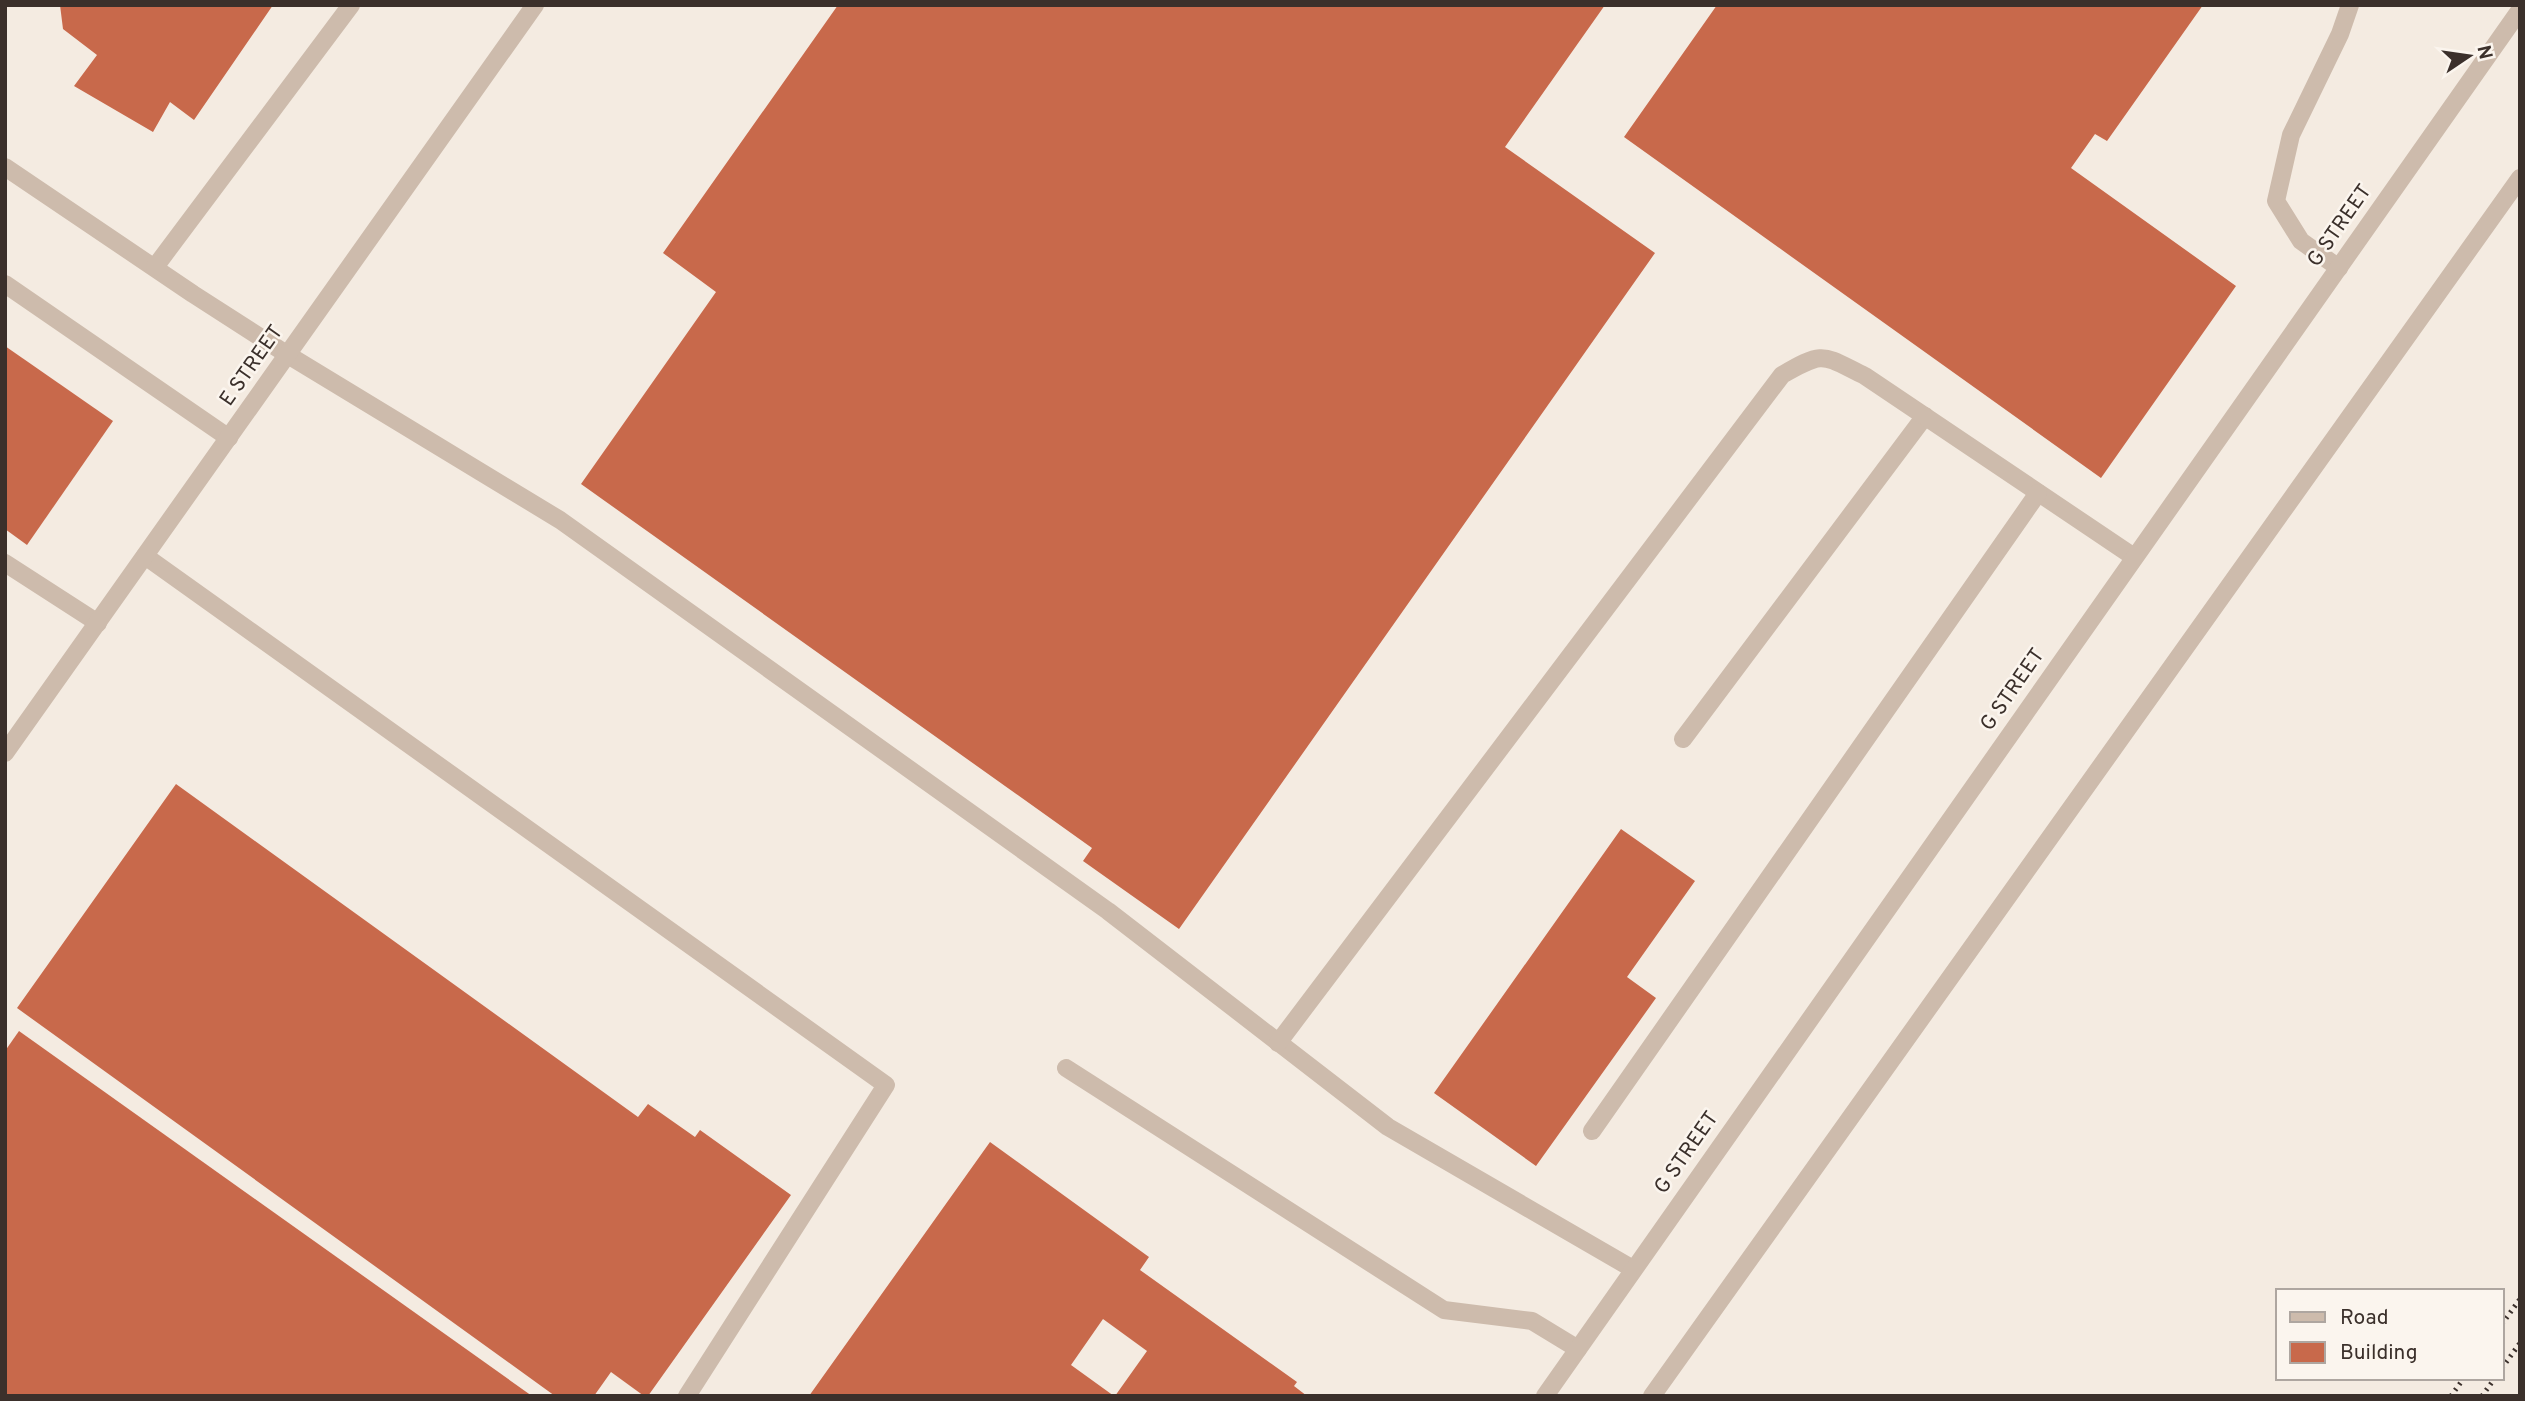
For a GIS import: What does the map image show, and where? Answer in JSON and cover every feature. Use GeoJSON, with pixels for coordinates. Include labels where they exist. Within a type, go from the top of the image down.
{"type":"FeatureCollection","features":[{"type":"Feature","properties":{"kind":"street"},"geometry":{"type":"LineString","coordinates":[[155,267],[351,5]]}},
{"type":"Feature","properties":{"kind":"street","name":"E STREET"},"geometry":{"type":"LineString","coordinates":[[5,753],[536,5]]}},
{"type":"Feature","properties":{"kind":"street"},"geometry":{"type":"LineString","coordinates":[[2339,268],[2301,241],[2276,201],[2291,135],[2340,34],[2350,5]]}},
{"type":"Feature","properties":{"kind":"street","name":"G STREET"},"geometry":{"type":"LineString","coordinates":[[1545,1396],[2520,10]]}},
{"type":"Feature","properties":{"kind":"street"},"geometry":{"type":"LineString","coordinates":[[5,167],[288,355],[560,520],[1089,897],[1388,1127],[1633,1269]]}},
{"type":"Feature","properties":{"kind":"street"},"geometry":{"type":"LineString","coordinates":[[1652,1396],[2520,178]]}},
{"type":"Feature","properties":{"kind":"street"},"geometry":{"type":"LineString","coordinates":[[5,284],[229,438]]}},
{"type":"Feature","properties":{"kind":"street"},"geometry":{"type":"LineString","coordinates":[[1278,1043],[1782,374],[1810,359],[1826,356],[1865,376],[2134,557]]}},
{"type":"Feature","properties":{"kind":"street"},"geometry":{"type":"LineString","coordinates":[[1683,738],[1925,416]]}},
{"type":"Feature","properties":{"kind":"street"},"geometry":{"type":"LineString","coordinates":[[1592,1131],[2038,493]]}},
{"type":"Feature","properties":{"kind":"street"},"geometry":{"type":"LineString","coordinates":[[145,556],[886,1085],[687,1396]]}},
{"type":"Feature","properties":{"kind":"street"},"geometry":{"type":"LineString","coordinates":[[5,563],[98,623]]}},
{"type":"Feature","properties":{"kind":"street"},"geometry":{"type":"LineString","coordinates":[[1066,1068],[1444,1310],[1532,1321],[1578,1349]]}},
{"type":"Feature","properties":{"kind":"building"},"geometry":{"type":"Polygon","coordinates":[[[60,5],[273,5],[194,120],[170,102],[153,132],[74,86],[97,55],[63,29],[60,5]]]}},
{"type":"Feature","properties":{"kind":"building"},"geometry":{"type":"Polygon","coordinates":[[[838,5],[1605,5],[1505,147],[1655,253],[1179,929],[1083,861],[1092,848],[581,484],[716,292],[663,253],[838,5]]]}},
{"type":"Feature","properties":{"kind":"building"},"geometry":{"type":"Polygon","coordinates":[[[1717,5],[2203,5],[2107,141],[2095,134],[2071,168],[2236,286],[2101,478],[1624,137],[1717,5]]]}},
{"type":"Feature","properties":{"kind":"building"},"geometry":{"type":"Polygon","coordinates":[[[5,346],[113,421],[27,545],[5,529],[5,346]]]}},
{"type":"Feature","properties":{"kind":"building"},"geometry":{"type":"Polygon","coordinates":[[[176,784],[638,1117],[648,1104],[695,1137],[700,1130],[791,1195],[648,1396],[644,1396],[611,1372],[594,1396],[555,1396],[17,1008],[176,784]]]}},
{"type":"Feature","properties":{"kind":"building"},"geometry":{"type":"Polygon","coordinates":[[[1621,829],[1695,881],[1627,977],[1656,998],[1536,1166],[1434,1093],[1621,829]]]}},
{"type":"Feature","properties":{"kind":"building"},"geometry":{"type":"Polygon","coordinates":[[[19,1031],[532,1396],[5,1396],[5,1051],[19,1031]]]}},
{"type":"Feature","properties":{"kind":"building"},"geometry":{"type":"Polygon","coordinates":[[[990,1142],[1149,1257],[1140,1270],[1297,1382],[1294,1386],[1307,1396],[1115,1396],[1147,1351],[1103,1319],[1071,1365],[1114,1396],[809,1396],[990,1142]]]}},
{"type":"Feature","properties":{"kind":"railway"},"geometry":{"type":"LineString","coordinates":[[2504,1321],[2520,1299]]}},
{"type":"Feature","properties":{"kind":"railway"},"geometry":{"type":"LineString","coordinates":[[2504,1365],[2520,1343]]}},
{"type":"Feature","properties":{"kind":"railway"},"geometry":{"type":"LineString","coordinates":[[2451,1396],[2463,1380]]}},
{"type":"Feature","properties":{"kind":"railway"},"geometry":{"type":"LineString","coordinates":[[2482,1396],[2494,1380]]}}]}
